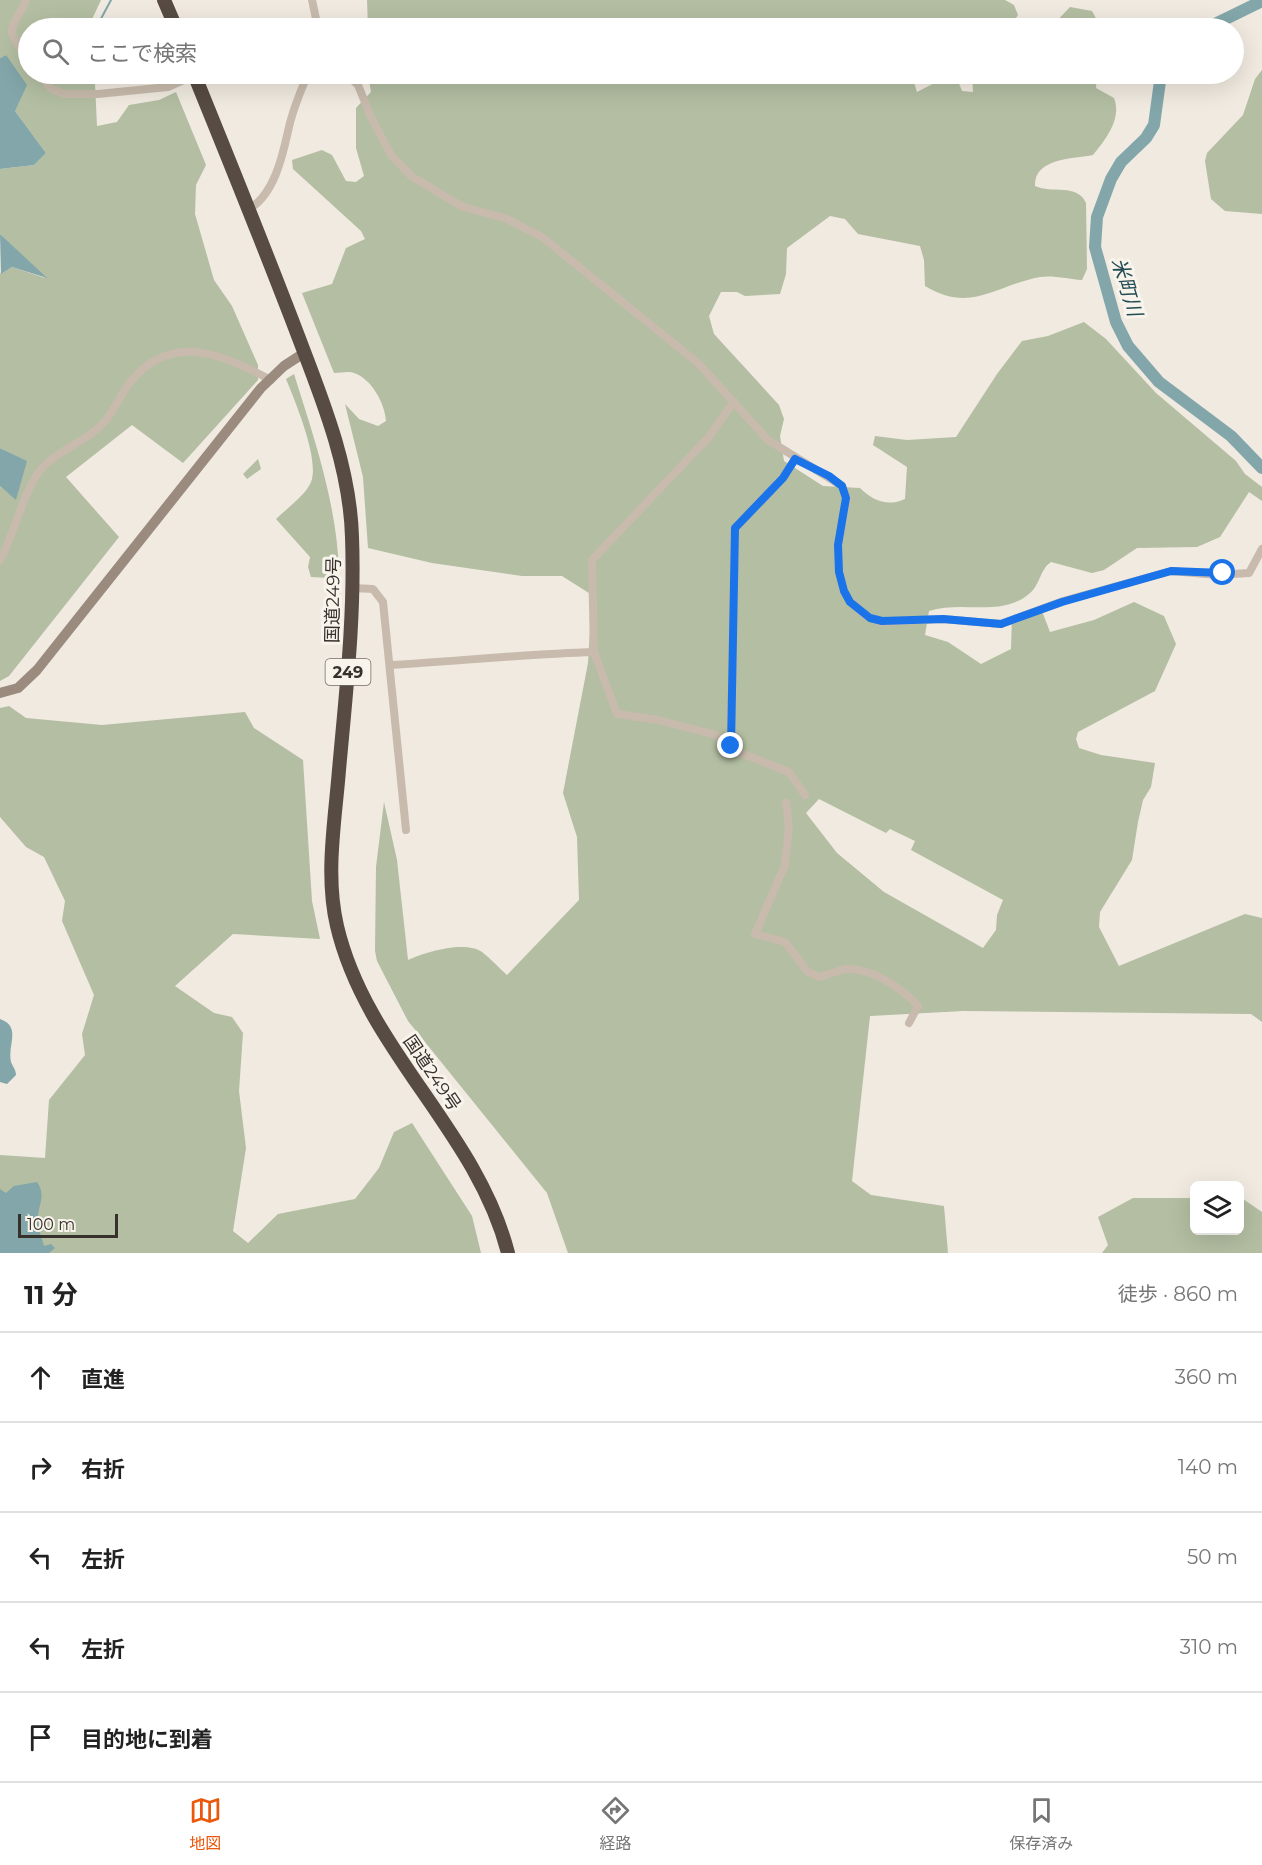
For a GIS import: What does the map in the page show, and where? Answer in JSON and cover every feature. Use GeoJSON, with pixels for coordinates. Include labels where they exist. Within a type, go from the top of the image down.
{"type":"FeatureCollection","features":[{"type":"Feature","properties":{"kind":"highway"},"geometry":{"type":"LineString","coordinates":[[164,0],[172,18]]}},
{"type":"Feature","properties":{"kind":"highway","name":"国道249号"},"geometry":{"type":"LineString","coordinates":[[199,84],[304,353],[338,451],[345,482],[352,533],[353,588],[352,630],[331,856],[337,925],[353,978],[378,1026],[481,1179],[497,1215],[508,1253]]}},
{"type":"Feature","properties":{"kind":"street"},"geometry":{"type":"LineString","coordinates":[[18,43],[11,32],[11,26],[26,0]]}},
{"type":"Feature","properties":{"kind":"street"},"geometry":{"type":"LineString","coordinates":[[312,0],[316,18]]}},
{"type":"Feature","properties":{"kind":"street"},"geometry":{"type":"LineString","coordinates":[[47,84],[51,89],[65,94],[98,94],[168,87],[174,84]]}},
{"type":"Feature","properties":{"kind":"street"},"geometry":{"type":"LineString","coordinates":[[249,209],[258,204],[274,179],[289,127],[305,84]]}},
{"type":"Feature","properties":{"kind":"street"},"geometry":{"type":"LineString","coordinates":[[356,84],[391,155],[411,176],[463,207],[505,218],[542,237],[698,363],[768,440],[795,459],[829,476],[842,486],[846,498],[838,545],[839,572],[844,591],[850,602],[865,615],[882,621],[943,619],[1001,624],[1085,594],[1171,571],[1217,575],[1249,573],[1262,549]]}},
{"type":"Feature","properties":{"kind":"street"},"geometry":{"type":"LineString","coordinates":[[0,560],[34,480],[44,466],[59,454],[89,438],[108,418],[132,380],[152,363],[176,351],[199,351],[234,360],[271,380]]}},
{"type":"Feature","properties":{"kind":"street"},"geometry":{"type":"LineString","coordinates":[[0,693],[18,688],[37,670],[143,539],[226,430],[284,366],[304,353]]}},
{"type":"Feature","properties":{"kind":"street"},"geometry":{"type":"LineString","coordinates":[[734,401],[709,437],[592,560],[594,652],[617,714],[690,727],[716,735],[738,752],[789,772],[805,795]]}},
{"type":"Feature","properties":{"kind":"street"},"geometry":{"type":"LineString","coordinates":[[731,746],[735,528],[783,478],[795,459]]}},
{"type":"Feature","properties":{"kind":"street"},"geometry":{"type":"LineString","coordinates":[[353,588],[373,589],[384,602],[406,830]]}},
{"type":"Feature","properties":{"kind":"street"},"geometry":{"type":"LineString","coordinates":[[391,665],[480,660],[518,654],[594,652]]}},
{"type":"Feature","properties":{"kind":"street"},"geometry":{"type":"LineString","coordinates":[[786,803],[789,826],[785,865],[755,934],[785,942],[807,971],[819,977],[846,969],[859,971],[877,977],[906,993],[918,1006],[909,1023]]}},
{"type":"Feature","properties":{"kind":"green space"},"geometry":{"type":"Polygon","coordinates":[[[0,0],[101,0],[93,18],[18,18],[18,84],[95,84],[97,126],[117,122],[129,105],[159,100],[176,92],[206,165],[196,185],[195,214],[214,280],[232,306],[258,365],[258,380],[183,463],[132,425],[66,477],[119,537],[9,676],[0,681],[0,486],[16,499],[26,461],[0,448],[0,272],[1,274],[12,267],[45,278],[0,234],[0,169],[34,165],[46,153],[15,111],[6,55],[0,58],[0,0]]]}},
{"type":"Feature","properties":{"kind":"green space"},"geometry":{"type":"Polygon","coordinates":[[[367,0],[1005,0],[1014,5],[1018,15],[1016,18],[368,18],[367,0]]]}},
{"type":"Feature","properties":{"kind":"green space"},"geometry":{"type":"Polygon","coordinates":[[[1070,7],[1092,11],[1096,18],[1060,18],[1070,7]]]}},
{"type":"Feature","properties":{"kind":"green space"},"geometry":{"type":"Polygon","coordinates":[[[1262,70],[1262,214],[1225,211],[1211,199],[1205,161],[1207,153],[1243,115],[1255,79],[1262,70]]]}},
{"type":"Feature","properties":{"kind":"green space"},"geometry":{"type":"Polygon","coordinates":[[[370,84],[915,84],[917,92],[932,84],[959,84],[962,91],[973,92],[973,84],[1096,84],[1096,88],[1114,98],[1116,114],[1114,121],[1093,155],[1066,159],[1048,165],[1036,177],[1035,186],[1077,193],[1086,203],[1087,269],[1082,280],[1040,277],[983,295],[956,298],[925,286],[924,260],[920,246],[858,234],[845,219],[830,216],[787,248],[786,274],[780,294],[745,296],[737,292],[721,292],[709,316],[714,334],[779,405],[784,419],[780,436],[784,461],[823,486],[860,488],[875,499],[887,502],[905,499],[907,467],[873,445],[875,436],[907,440],[956,437],[997,374],[1022,341],[1048,336],[1084,322],[1106,339],[1156,393],[1236,461],[1245,474],[1262,487],[1262,501],[1249,492],[1220,537],[1197,547],[1137,548],[1104,570],[1092,573],[1051,562],[1044,569],[1030,593],[1007,605],[942,608],[929,611],[925,635],[948,642],[981,664],[1011,649],[1012,616],[1040,606],[1050,632],[1094,620],[1134,602],[1164,616],[1176,644],[1155,691],[1078,732],[1076,739],[1079,748],[1101,755],[1155,763],[1151,787],[1143,800],[1132,860],[1100,912],[1099,927],[1119,966],[1245,914],[1262,918],[1262,1022],[1251,1014],[963,1011],[870,1016],[852,1181],[871,1195],[944,1206],[948,1253],[568,1253],[547,1193],[408,1021],[377,961],[375,951],[376,867],[384,802],[397,860],[408,960],[445,948],[466,947],[482,952],[507,975],[579,900],[577,837],[563,793],[588,663],[592,595],[562,576],[522,576],[432,563],[368,548],[363,477],[345,404],[359,419],[378,426],[386,421],[385,414],[372,386],[361,376],[352,372],[334,373],[302,293],[332,284],[346,248],[365,239],[361,231],[293,169],[292,160],[322,150],[332,155],[346,181],[356,182],[364,176],[356,148],[356,108],[371,92],[370,84]],[[819,799],[806,813],[837,853],[884,892],[983,948],[996,930],[997,915],[1003,900],[911,850],[915,841],[890,829],[886,833],[819,799]]]}},
{"type":"Feature","properties":{"kind":"green space"},"geometry":{"type":"Polygon","coordinates":[[[294,374],[323,472],[334,521],[339,572],[331,578],[311,577],[308,567],[310,557],[276,519],[305,492],[311,482],[313,472],[305,430],[286,379],[294,374]]]}},
{"type":"Feature","properties":{"kind":"green space"},"geometry":{"type":"Polygon","coordinates":[[[258,459],[261,469],[247,479],[243,474],[258,459]]]}},
{"type":"Feature","properties":{"kind":"green space"},"geometry":{"type":"Polygon","coordinates":[[[9,706],[26,718],[102,725],[245,712],[254,728],[303,760],[312,901],[320,939],[233,934],[175,986],[214,1013],[232,1017],[243,1033],[239,1091],[246,1148],[233,1231],[248,1243],[278,1214],[355,1199],[379,1168],[394,1132],[412,1123],[472,1216],[481,1253],[0,1253],[0,1155],[45,1158],[49,1100],[85,1055],[82,1034],[94,995],[62,921],[65,901],[44,857],[26,847],[0,817],[0,708],[9,706]]]}},
{"type":"Feature","properties":{"kind":"green space"},"geometry":{"type":"Polygon","coordinates":[[[1133,1198],[1190,1198],[1190,1235],[1244,1235],[1244,1200],[1262,1212],[1262,1253],[1102,1253],[1108,1245],[1098,1217],[1133,1198]]]}},
{"type":"Feature","properties":{"kind":"water"},"geometry":{"type":"Polygon","coordinates":[[[6,55],[18,72],[18,84],[27,85],[15,111],[46,153],[34,165],[0,169],[0,58],[6,55]]]}},
{"type":"Feature","properties":{"kind":"water"},"geometry":{"type":"Polygon","coordinates":[[[0,234],[47,278],[12,267],[1,274],[0,234]]]}},
{"type":"Feature","properties":{"kind":"water"},"geometry":{"type":"Polygon","coordinates":[[[0,448],[27,461],[16,500],[0,486],[0,448]]]}},
{"type":"Feature","properties":{"kind":"water"},"geometry":{"type":"Polygon","coordinates":[[[0,1019],[7,1022],[12,1032],[10,1056],[16,1075],[7,1084],[0,1082],[0,1019]]]}},
{"type":"Feature","properties":{"kind":"water"},"geometry":{"type":"Polygon","coordinates":[[[37,1182],[41,1192],[39,1230],[44,1246],[51,1244],[55,1248],[49,1253],[0,1253],[0,1189],[6,1193],[14,1186],[37,1182]]]}},
{"type":"Feature","properties":{"kind":"waterway"},"geometry":{"type":"LineString","coordinates":[[101,18],[111,0]]}},
{"type":"Feature","properties":{"kind":"waterway","name":"米町川"},"geometry":{"type":"LineString","coordinates":[[1227,18],[1262,1]]}},
{"type":"Feature","properties":{"kind":"waterway","name":"米町川"},"geometry":{"type":"LineString","coordinates":[[1160,84],[1154,125],[1146,138],[1121,162],[1111,179],[1097,217],[1095,247],[1116,322],[1128,346],[1159,382],[1231,436],[1262,468]]}},
{"type":"Feature","properties":{"kind":"route"},"geometry":{"type":"LineString","coordinates":[[731,746],[735,559],[733,538],[735,528],[741,519],[783,478],[795,459],[829,476],[842,486],[846,498],[838,545],[839,572],[844,591],[850,602],[870,618],[882,621],[943,619],[979,624],[1001,624],[1062,602],[1171,571],[1217,575],[1223,573]]}}]}
